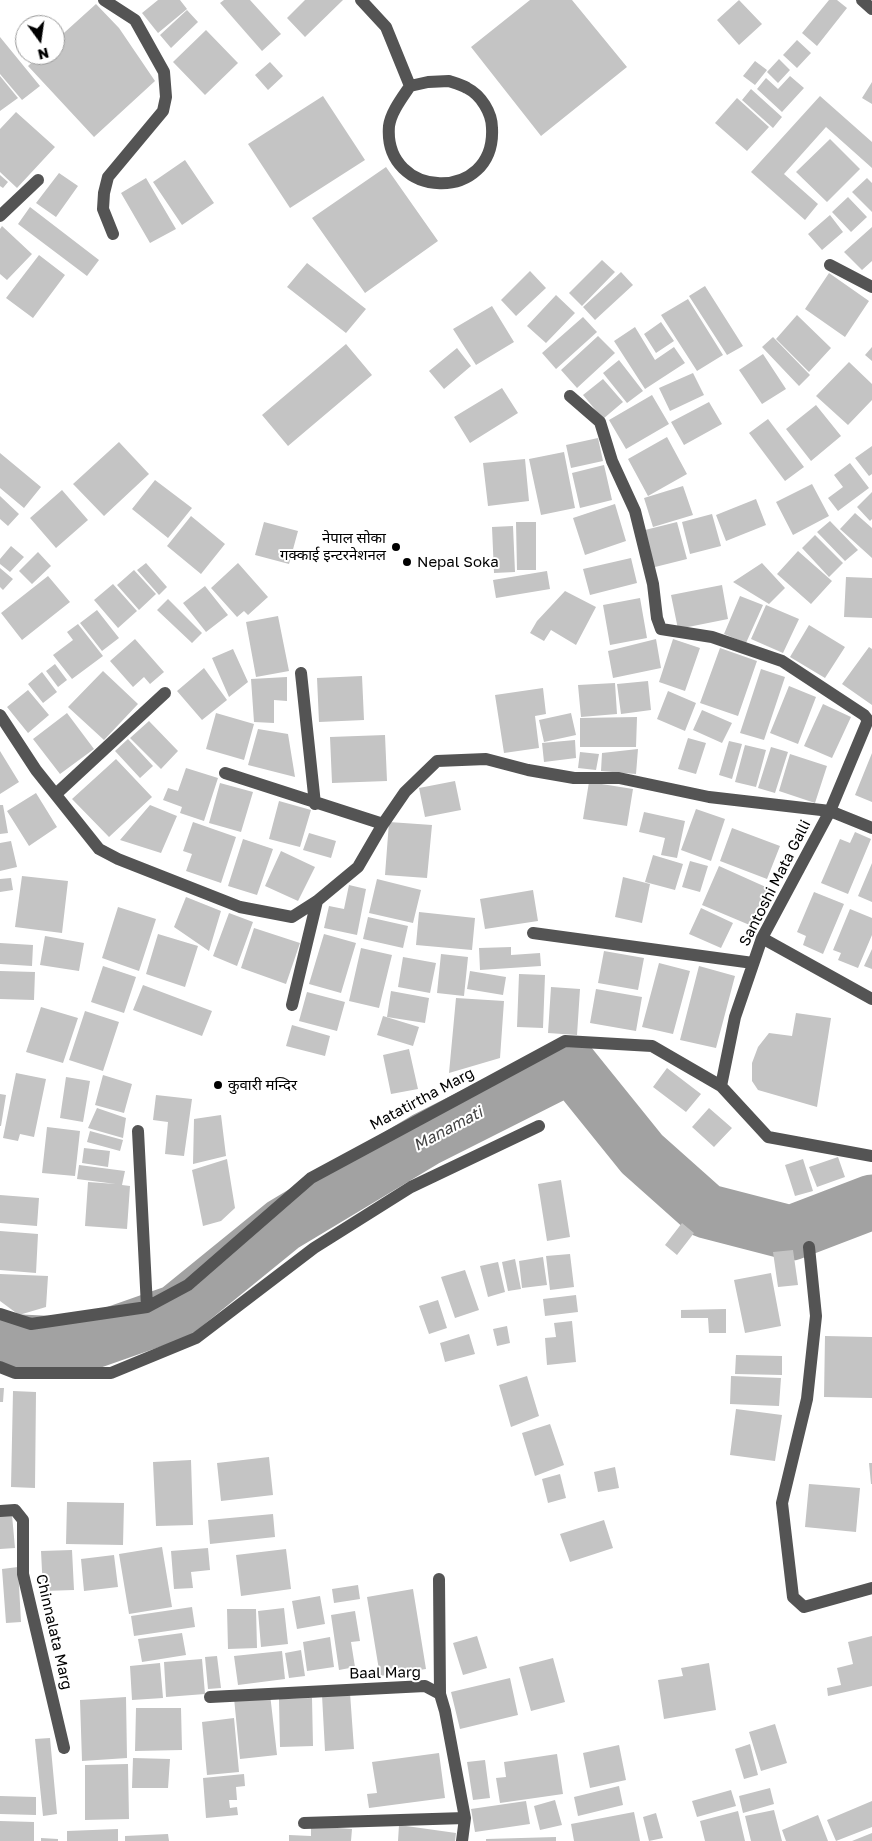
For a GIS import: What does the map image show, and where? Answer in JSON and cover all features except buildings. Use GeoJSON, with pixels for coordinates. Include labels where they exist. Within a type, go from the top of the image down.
{"type":"FeatureCollection","features":[{"type":"Feature","properties":{"kind":"street"},"geometry":{"type":"LineString","coordinates":[[104,0],[135,20],[164,72],[166,97],[163,111],[108,177],[103,209],[113,234]]}},
{"type":"Feature","properties":{"kind":"street"},"geometry":{"type":"LineString","coordinates":[[361,0],[386,27],[410,86]]}},
{"type":"Feature","properties":{"kind":"street"},"geometry":{"type":"LineString","coordinates":[[862,0],[872,9]]}},
{"type":"Feature","properties":{"kind":"street"},"geometry":{"type":"LineString","coordinates":[[449,81],[468,88],[483,102],[492,120],[493,141],[486,160],[472,175],[454,184],[433,184],[414,178],[399,164],[390,145],[389,125],[396,106],[410,86],[428,82],[449,81]]}},
{"type":"Feature","properties":{"kind":"street"},"geometry":{"type":"LineString","coordinates":[[0,216],[38,180]]}},
{"type":"Feature","properties":{"kind":"street"},"geometry":{"type":"LineString","coordinates":[[830,265],[872,287]]}},
{"type":"Feature","properties":{"kind":"street","name":"Santoshi Mata Galli"},"geometry":{"type":"LineString","coordinates":[[570,396],[600,422],[612,461],[635,511],[653,584],[657,618],[661,629],[712,638],[782,661],[864,715],[868,720],[830,811],[762,938],[735,1017],[721,1086]]}},
{"type":"Feature","properties":{"kind":"street"},"geometry":{"type":"LineString","coordinates":[[301,673],[315,804]]}},
{"type":"Feature","properties":{"kind":"street"},"geometry":{"type":"LineString","coordinates":[[56,794],[166,693]]}},
{"type":"Feature","properties":{"kind":"street"},"geometry":{"type":"LineString","coordinates":[[0,715],[36,770],[98,849],[118,860],[240,907],[292,917],[317,901],[358,867],[382,824],[405,792],[437,761],[486,759],[528,770],[574,778],[619,778],[709,797],[830,811],[872,828]]}},
{"type":"Feature","properties":{"kind":"street"},"geometry":{"type":"LineString","coordinates":[[225,773],[315,804],[382,824]]}},
{"type":"Feature","properties":{"kind":"street"},"geometry":{"type":"LineString","coordinates":[[292,1005],[317,901]]}},
{"type":"Feature","properties":{"kind":"street"},"geometry":{"type":"LineString","coordinates":[[533,933],[753,963]]}},
{"type":"Feature","properties":{"kind":"street"},"geometry":{"type":"LineString","coordinates":[[762,938],[872,999]]}},
{"type":"Feature","properties":{"kind":"street","name":"Matatirtha Marg"},"geometry":{"type":"LineString","coordinates":[[0,1314],[31,1324],[147,1307],[188,1286],[311,1178],[565,1041],[652,1046],[721,1086],[768,1137],[872,1156]]}},
{"type":"Feature","properties":{"kind":"street"},"geometry":{"type":"LineString","coordinates":[[0,1368],[16,1373],[111,1373],[196,1338],[314,1248],[403,1192],[539,1126]]}},
{"type":"Feature","properties":{"kind":"street"},"geometry":{"type":"LineString","coordinates":[[138,1131],[147,1307]]}},
{"type":"Feature","properties":{"kind":"street"},"geometry":{"type":"LineString","coordinates":[[809,1247],[816,1316],[807,1400],[782,1503],[793,1597],[804,1607],[872,1588]]}},
{"type":"Feature","properties":{"kind":"street","name":"Chinnalata Marg"},"geometry":{"type":"LineString","coordinates":[[0,1511],[15,1510],[23,1520],[23,1574],[64,1748]]}},
{"type":"Feature","properties":{"kind":"street"},"geometry":{"type":"LineString","coordinates":[[440,1579],[440,1694],[445,1711],[464,1818],[462,1841]]}},
{"type":"Feature","properties":{"kind":"street","name":"Baal Marg"},"geometry":{"type":"LineString","coordinates":[[210,1697],[425,1686],[440,1694]]}},
{"type":"Feature","properties":{"kind":"street"},"geometry":{"type":"LineString","coordinates":[[304,1822],[464,1818]]}},
{"type":"Feature","properties":{"kind":"waterway","name":"Manamati"},"geometry":{"type":"LineString","coordinates":[[0,1341],[82,1345],[176,1312],[283,1225],[426,1139],[571,1066],[642,1154],[706,1211],[791,1233],[872,1202]]}},
{"type":"Feature","properties":{"kind":"place","name":"नेपाल सोका गक्काई इन्टरनेशनल"},"geometry":{"type":"Point","coordinates":[396,547]}},
{"type":"Feature","properties":{"kind":"place","name":"Nepal Soka"},"geometry":{"type":"Point","coordinates":[407,562]}},
{"type":"Feature","properties":{"kind":"place","name":"कुवारी मन्दिर"},"geometry":{"type":"Point","coordinates":[218,1085]}}]}
